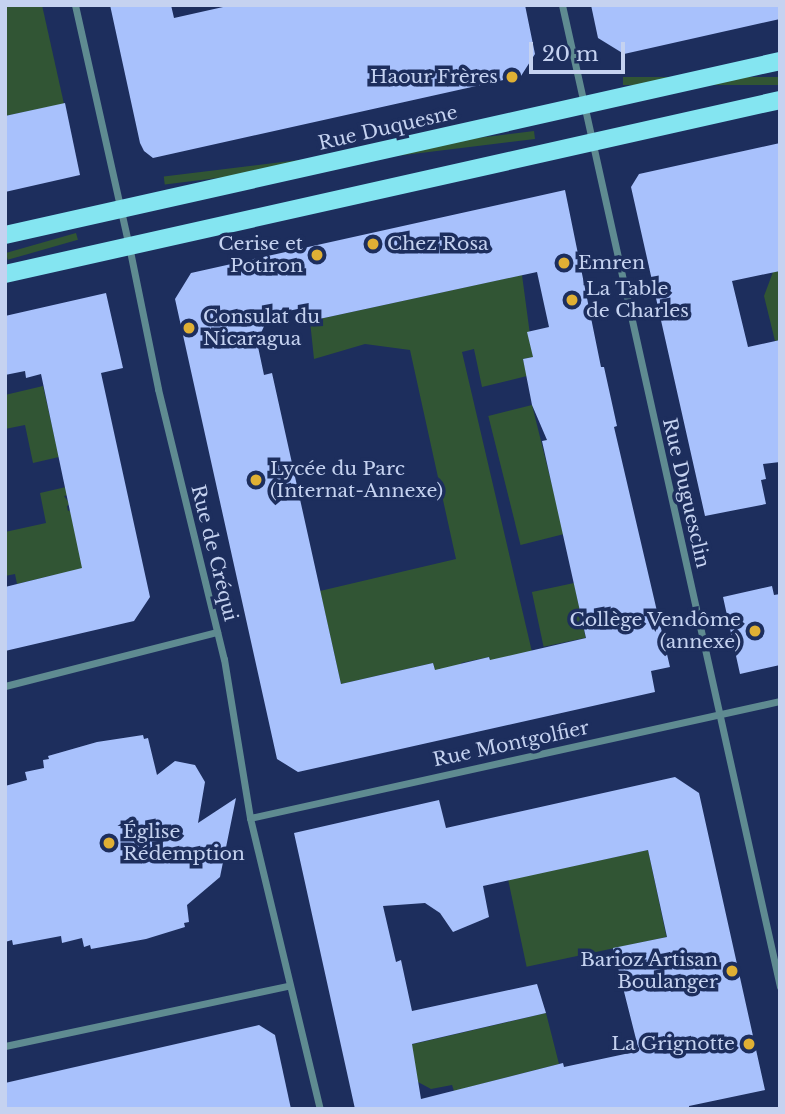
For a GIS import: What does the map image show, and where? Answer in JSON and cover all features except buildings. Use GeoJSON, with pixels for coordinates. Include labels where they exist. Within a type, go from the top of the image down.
{"type":"FeatureCollection","features":[{"type":"Feature","properties":{"kind":"main road","name":"Rue Duquesne"},"geometry":{"type":"LineString","coordinates":[[5,235],[780,61]]}},
{"type":"Feature","properties":{"kind":"main road"},"geometry":{"type":"LineString","coordinates":[[5,274],[780,100]]}},
{"type":"Feature","properties":{"kind":"street","name":"Rue de Créqui"},"geometry":{"type":"LineString","coordinates":[[75,5],[158,389],[217,632],[250,818],[288,986],[320,1109]]}},
{"type":"Feature","properties":{"kind":"street","name":"Rue Duguesclin"},"geometry":{"type":"LineString","coordinates":[[562,5],[780,987]]}},
{"type":"Feature","properties":{"kind":"street"},"geometry":{"type":"LineString","coordinates":[[5,686],[217,632]]}},
{"type":"Feature","properties":{"kind":"street","name":"Rue Montgolfier"},"geometry":{"type":"LineString","coordinates":[[250,818],[780,701]]}},
{"type":"Feature","properties":{"kind":"street"},"geometry":{"type":"LineString","coordinates":[[5,1046],[288,986]]}},
{"type":"Feature","properties":{"kind":"green space"},"geometry":{"type":"Polygon","coordinates":[[[42,5],[64,104],[5,116],[5,7],[42,5]]]}},
{"type":"Feature","properties":{"kind":"green space"},"geometry":{"type":"Polygon","coordinates":[[[623,77],[780,77],[780,85],[623,85],[623,77]]]}},
{"type":"Feature","properties":{"kind":"green space"},"geometry":{"type":"Polygon","coordinates":[[[534,131],[535,139],[165,184],[164,176],[534,131]]]}},
{"type":"Feature","properties":{"kind":"green space"},"geometry":{"type":"Polygon","coordinates":[[[76,233],[78,240],[8,260],[6,253],[76,233]]]}},
{"type":"Feature","properties":{"kind":"green space"},"geometry":{"type":"Polygon","coordinates":[[[780,271],[780,340],[775,341],[764,296],[773,272],[780,271]]]}},
{"type":"Feature","properties":{"kind":"green space"},"geometry":{"type":"Polygon","coordinates":[[[522,275],[533,357],[523,359],[527,376],[482,387],[474,349],[462,352],[532,652],[491,661],[489,657],[461,663],[461,668],[442,672],[440,668],[436,674],[433,663],[341,684],[320,591],[456,559],[410,350],[365,344],[314,359],[310,321],[522,275]]]}},
{"type":"Feature","properties":{"kind":"green space"},"geometry":{"type":"Polygon","coordinates":[[[43,386],[59,457],[33,463],[25,425],[5,429],[5,395],[43,386]]]}},
{"type":"Feature","properties":{"kind":"green space"},"geometry":{"type":"Polygon","coordinates":[[[532,405],[564,534],[521,545],[488,416],[532,405]]]}},
{"type":"Feature","properties":{"kind":"green space"},"geometry":{"type":"Polygon","coordinates":[[[66,487],[68,495],[64,496],[70,504],[67,506],[68,511],[71,510],[84,573],[54,575],[17,584],[15,574],[5,576],[5,532],[46,523],[40,493],[66,487]]]}},
{"type":"Feature","properties":{"kind":"green space"},"geometry":{"type":"Polygon","coordinates":[[[574,583],[586,638],[544,647],[532,592],[574,583]]]}},
{"type":"Feature","properties":{"kind":"green space"},"geometry":{"type":"Polygon","coordinates":[[[648,850],[667,937],[527,967],[508,880],[648,850]]]}},
{"type":"Feature","properties":{"kind":"green space"},"geometry":{"type":"Polygon","coordinates":[[[546,1013],[559,1064],[454,1091],[452,1085],[431,1089],[418,1082],[411,1048],[405,1046],[546,1013]]]}},
{"type":"Feature","properties":{"kind":"place","name":"Haour Frères"},"geometry":{"type":"Point","coordinates":[512,77]}},
{"type":"Feature","properties":{"kind":"place","name":"Chez Rosa"},"geometry":{"type":"Point","coordinates":[373,244]}},
{"type":"Feature","properties":{"kind":"place","name":"Cerise et Potiron"},"geometry":{"type":"Point","coordinates":[317,255]}},
{"type":"Feature","properties":{"kind":"place","name":"Emren"},"geometry":{"type":"Point","coordinates":[564,263]}},
{"type":"Feature","properties":{"kind":"place","name":"La Table de Charles"},"geometry":{"type":"Point","coordinates":[572,300]}},
{"type":"Feature","properties":{"kind":"place","name":"Consulat du Nicaragua"},"geometry":{"type":"Point","coordinates":[189,328]}},
{"type":"Feature","properties":{"kind":"place","name":"Lycée du Parc (Internat-Annexe)"},"geometry":{"type":"Point","coordinates":[256,480]}},
{"type":"Feature","properties":{"kind":"place","name":"Collège Vendôme (annexe)"},"geometry":{"type":"Point","coordinates":[755,631]}},
{"type":"Feature","properties":{"kind":"place","name":"Église Rédemption"},"geometry":{"type":"Point","coordinates":[109,843]}},
{"type":"Feature","properties":{"kind":"place","name":"Barioz Artisan Boulanger"},"geometry":{"type":"Point","coordinates":[732,971]}},
{"type":"Feature","properties":{"kind":"place","name":"La Grignotte"},"geometry":{"type":"Point","coordinates":[749,1044]}}]}
